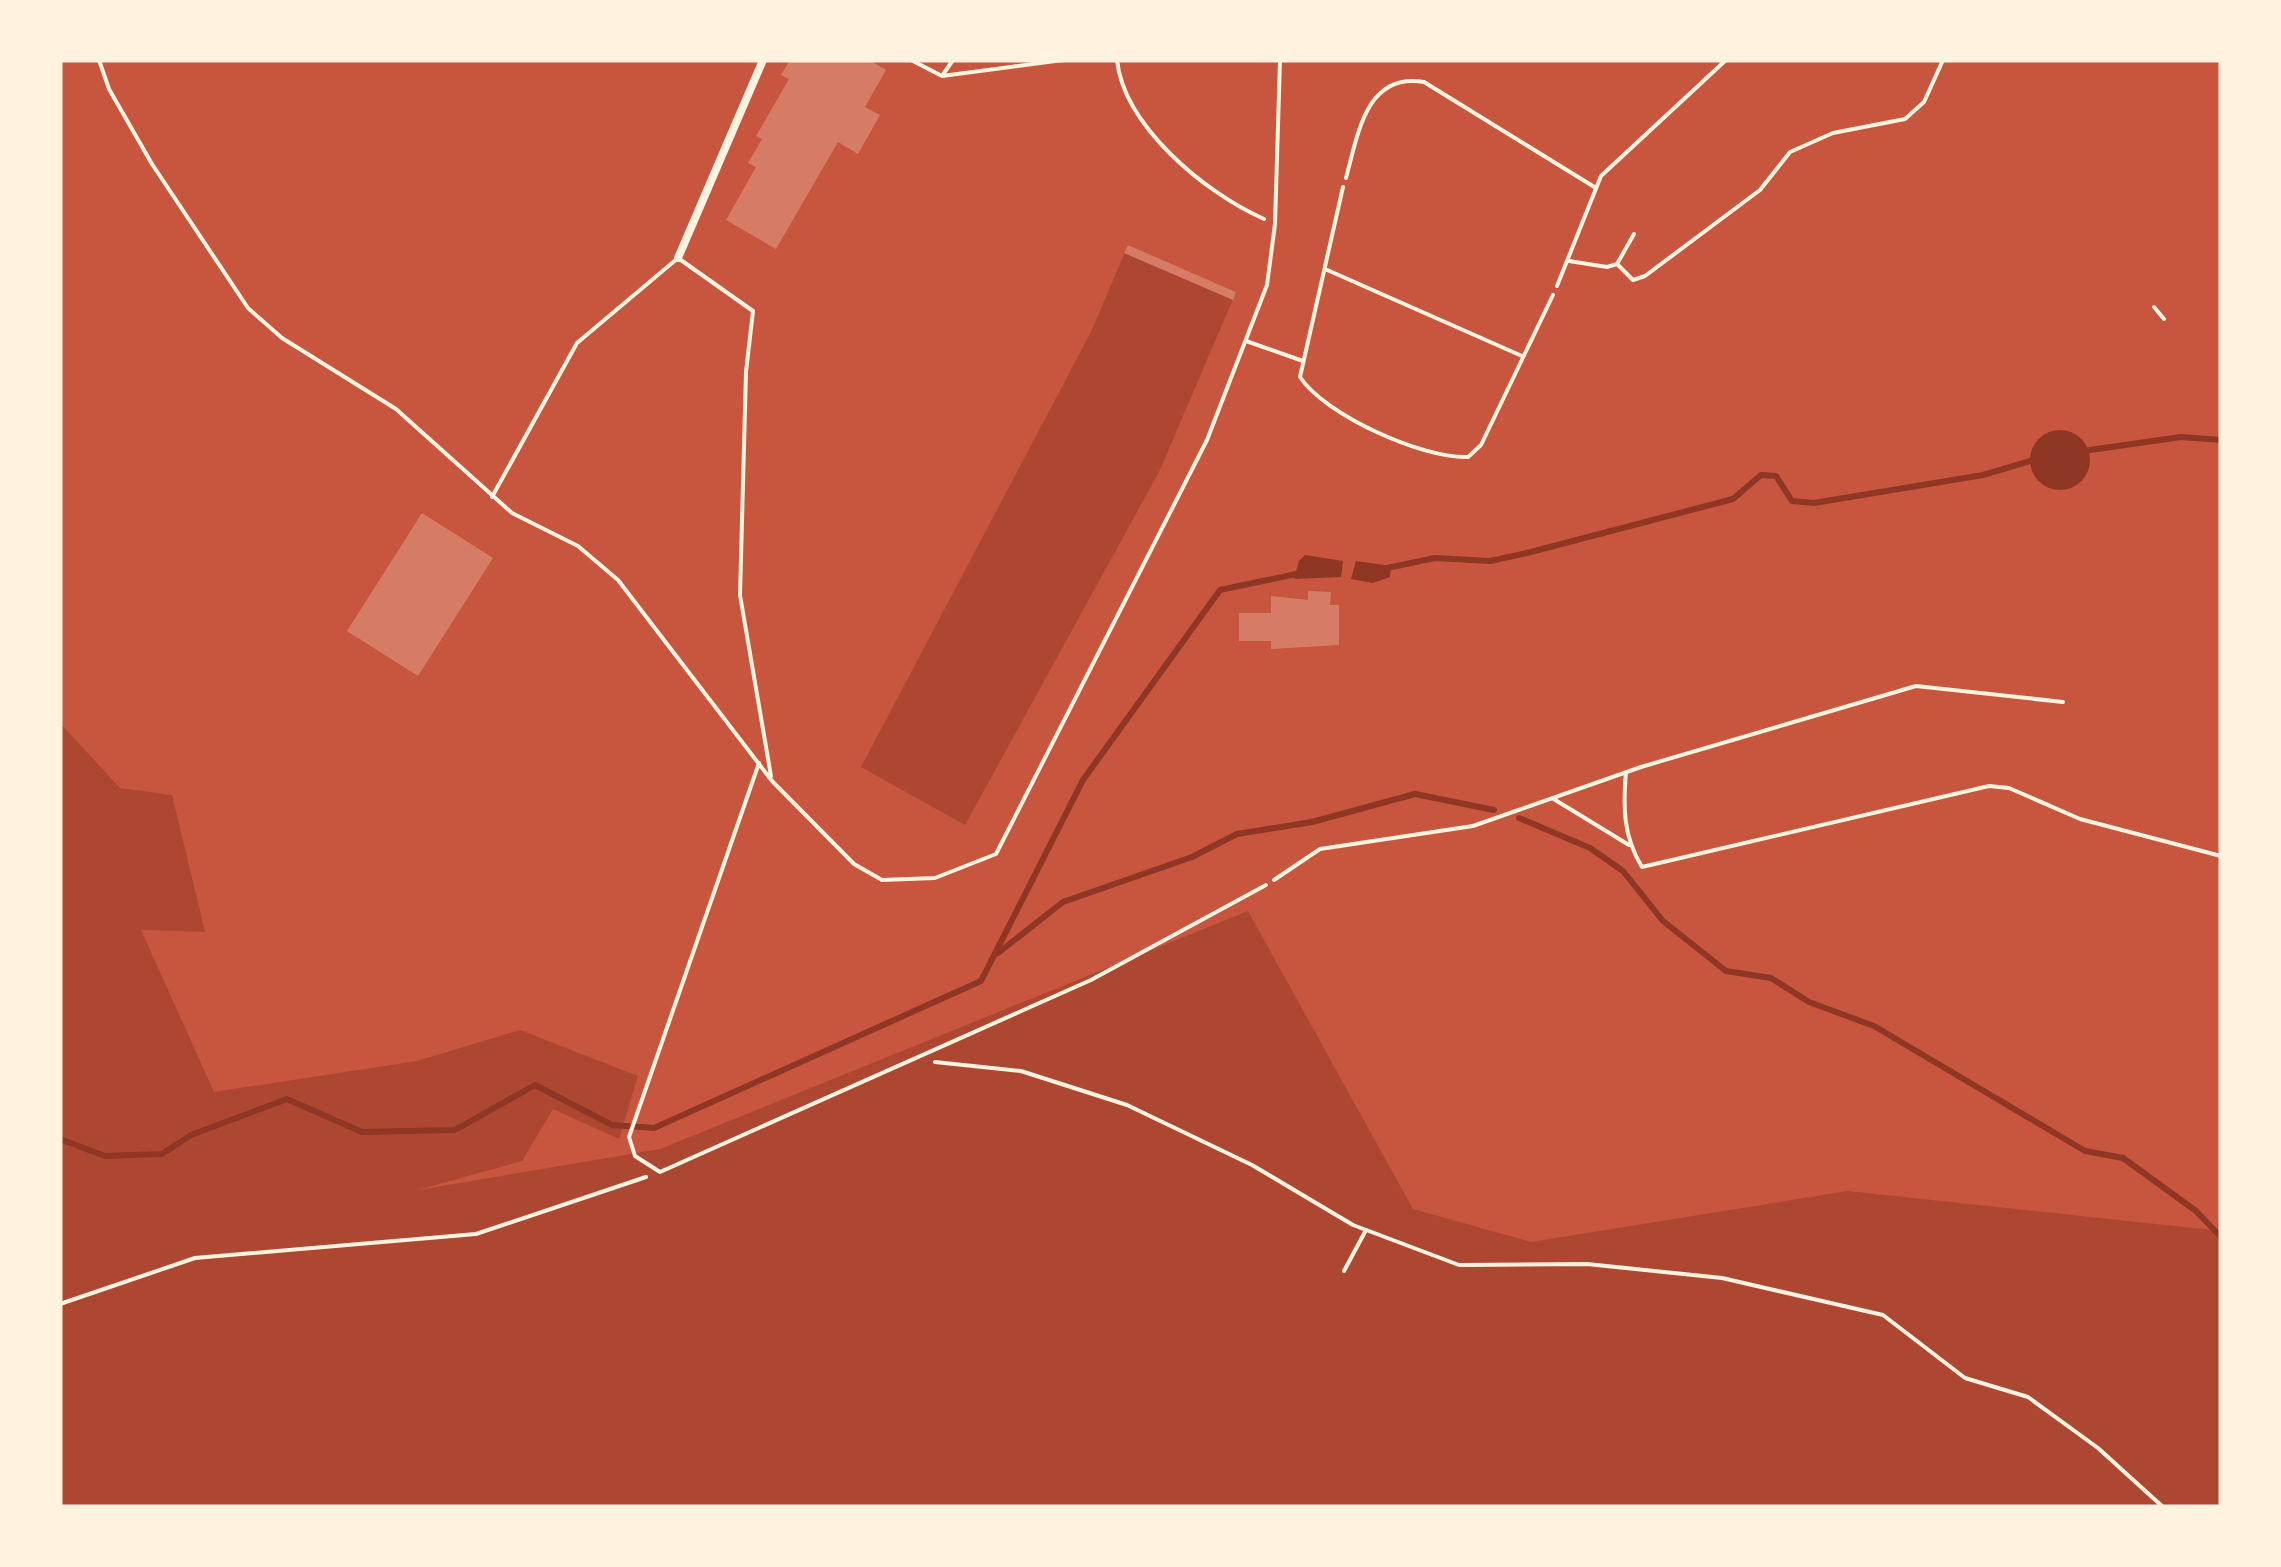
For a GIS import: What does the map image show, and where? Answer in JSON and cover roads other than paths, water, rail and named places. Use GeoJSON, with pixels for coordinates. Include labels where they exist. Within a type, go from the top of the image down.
{"type":"FeatureCollection","features":[{"type":"Feature","properties":{"kind":"street"},"geometry":{"type":"LineString","coordinates":[[678,258],[762,60]]}},
{"type":"Feature","properties":{"kind":"lane"},"geometry":{"type":"LineString","coordinates":[[100,60],[109,89],[152,164],[248,308],[282,338],[396,409],[512,513],[578,546],[618,580],[772,781],[854,864],[882,880],[934,878],[996,854],[1207,440],[1267,285],[1275,224],[1280,60]]}},
{"type":"Feature","properties":{"kind":"lane"},"geometry":{"type":"LineString","coordinates":[[1343,187],[1300,377],[1325,402],[1373,429],[1451,458],[1468,457],[1482,445],[1553,295]]}},
{"type":"Feature","properties":{"kind":"lane"},"geometry":{"type":"LineString","coordinates":[[492,497],[578,344],[678,258],[753,311],[746,372],[740,595],[772,781]]}},
{"type":"Feature","properties":{"kind":"lane"},"geometry":{"type":"LineString","coordinates":[[1325,270],[1523,357]]}},
{"type":"Feature","properties":{"kind":"lane"},"geometry":{"type":"LineString","coordinates":[[1246,341],[1304,362]]}},
{"type":"Feature","properties":{"kind":"lane"},"geometry":{"type":"LineString","coordinates":[[759,763],[629,1137],[635,1156],[660,1172],[1091,980],[1266,886]]}},
{"type":"Feature","properties":{"kind":"waterway"},"geometry":{"type":"LineString","coordinates":[[2083,451],[2181,437],[2221,440]]}},
{"type":"Feature","properties":{"kind":"waterway"},"geometry":{"type":"LineString","coordinates":[[1382,569],[1435,558],[1490,561],[1527,553],[1733,499],[1761,475],[1776,476],[1792,501],[1814,503],[1983,475],[2037,459]]}},
{"type":"Feature","properties":{"kind":"waterway"},"geometry":{"type":"LineString","coordinates":[[60,1139],[105,1156],[162,1154],[191,1135],[287,1099],[362,1132],[455,1130],[535,1085],[612,1125],[654,1128],[981,981],[1083,780],[1220,590],[1301,573]]}},
{"type":"Feature","properties":{"kind":"waterway"},"geometry":{"type":"LineString","coordinates":[[998,953],[1063,902],[1192,857],[1237,834],[1312,822],[1415,794],[1494,810]]}},
{"type":"Feature","properties":{"kind":"waterway"},"geometry":{"type":"LineString","coordinates":[[1519,818],[1590,848],[1623,871],[1663,921],[1726,971],[1771,978],[1809,1002],[1874,1026],[2085,1151],[2123,1158],[2196,1211],[2221,1237]]}}]}
